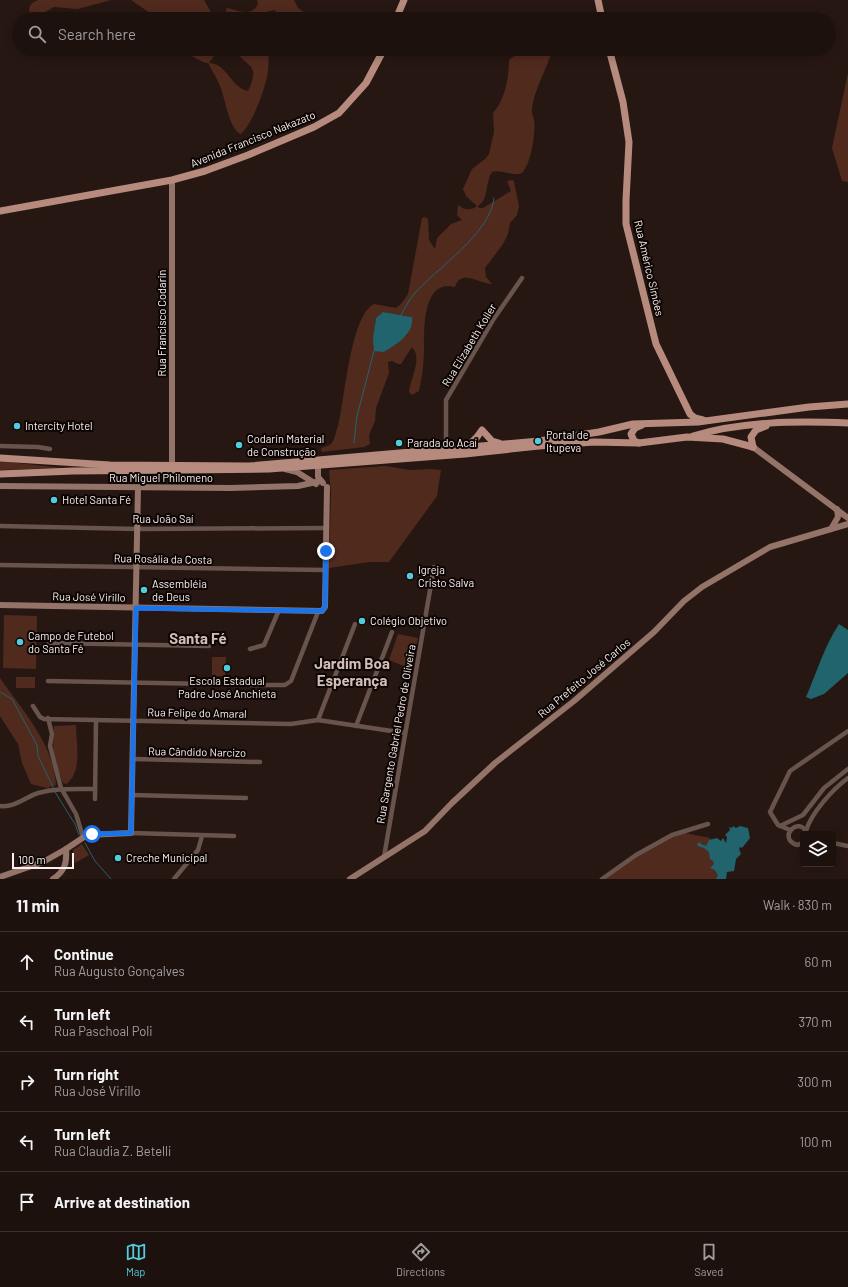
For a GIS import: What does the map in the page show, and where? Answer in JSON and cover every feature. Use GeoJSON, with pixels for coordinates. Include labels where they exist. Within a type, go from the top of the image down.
{"type":"FeatureCollection","features":[{"type":"Feature","properties":{"kind":"main road"},"geometry":{"type":"LineString","coordinates":[[399,12],[404,0]]}},
{"type":"Feature","properties":{"kind":"main road"},"geometry":{"type":"LineString","coordinates":[[598,0],[601,12]]}},
{"type":"Feature","properties":{"kind":"main road","name":"Avenida Francisco Nakazato"},"geometry":{"type":"LineString","coordinates":[[0,210],[172,180],[206,171],[248,155],[327,121],[338,113],[366,83],[380,56]]}},
{"type":"Feature","properties":{"kind":"main road","name":"Rua Américo Simões"},"geometry":{"type":"LineString","coordinates":[[611,56],[623,102],[630,142],[626,224],[656,344],[690,414]]}},
{"type":"Feature","properties":{"kind":"main road"},"geometry":{"type":"LineString","coordinates":[[0,458],[110,465],[249,466],[561,438],[599,432],[633,424],[676,422],[691,423],[809,407],[848,404]]}},
{"type":"Feature","properties":{"kind":"main road"},"geometry":{"type":"LineString","coordinates":[[676,422],[687,418],[690,414],[695,418],[709,420]]}},
{"type":"Feature","properties":{"kind":"main road"},"geometry":{"type":"LineString","coordinates":[[753,447],[750,439],[753,434],[763,426],[774,423]]}},
{"type":"Feature","properties":{"kind":"main road"},"geometry":{"type":"LineString","coordinates":[[687,438],[737,426],[774,423],[848,423]]}},
{"type":"Feature","properties":{"kind":"main road"},"geometry":{"type":"LineString","coordinates":[[639,443],[632,438],[632,431],[646,424]]}},
{"type":"Feature","properties":{"kind":"main road"},"geometry":{"type":"LineString","coordinates":[[467,447],[477,438],[482,430],[492,441],[500,444]]}},
{"type":"Feature","properties":{"kind":"main road"},"geometry":{"type":"LineString","coordinates":[[0,474],[73,471],[173,472],[282,469],[594,442],[639,443],[687,438],[723,439],[753,447]]}},
{"type":"Feature","properties":{"kind":"street","name":"Rua Francisco Codarin"},"geometry":{"type":"LineString","coordinates":[[172,180],[172,466]]}},
{"type":"Feature","properties":{"kind":"street","name":"Rua Elizabeth Koller"},"geometry":{"type":"LineString","coordinates":[[446,449],[446,400],[493,320],[522,278]]}},
{"type":"Feature","properties":{"kind":"street"},"geometry":{"type":"LineString","coordinates":[[0,446],[38,447],[50,449]]}},
{"type":"Feature","properties":{"kind":"street"},"geometry":{"type":"LineString","coordinates":[[753,447],[848,518]]}},
{"type":"Feature","properties":{"kind":"street"},"geometry":{"type":"LineString","coordinates":[[318,466],[318,482]]}},
{"type":"Feature","properties":{"kind":"street"},"geometry":{"type":"LineString","coordinates":[[250,685],[284,685],[291,681],[320,612],[325,607],[327,487],[297,472],[282,469]]}},
{"type":"Feature","properties":{"kind":"street","name":"Rua Miguel Philomeno"},"geometry":{"type":"LineString","coordinates":[[0,486],[231,488],[318,482]]}},
{"type":"Feature","properties":{"kind":"street"},"geometry":{"type":"LineString","coordinates":[[131,833],[138,488]]}},
{"type":"Feature","properties":{"kind":"street"},"geometry":{"type":"LineString","coordinates":[[831,530],[838,517],[837,509]]}},
{"type":"Feature","properties":{"kind":"street","name":"Rua Prefeito José Carlos"},"geometry":{"type":"LineString","coordinates":[[350,879],[425,831],[452,803],[495,763],[574,701],[654,632],[684,601],[702,587],[759,552],[848,524]]}},
{"type":"Feature","properties":{"kind":"street","name":"Rua João Saí"},"geometry":{"type":"LineString","coordinates":[[0,526],[137,529],[326,528]]}},
{"type":"Feature","properties":{"kind":"street","name":"Rua Rosália da Costa"},"geometry":{"type":"LineString","coordinates":[[0,565],[326,570]]}},
{"type":"Feature","properties":{"kind":"street","name":"Rua Sargento Gabriel Pedro de Oliveira"},"geometry":{"type":"LineString","coordinates":[[384,857],[434,567]]}},
{"type":"Feature","properties":{"kind":"street","name":"Rua José Virillo"},"geometry":{"type":"LineString","coordinates":[[0,605],[320,612]]}},
{"type":"Feature","properties":{"kind":"street"},"geometry":{"type":"LineString","coordinates":[[250,649],[264,646],[279,610]]}},
{"type":"Feature","properties":{"kind":"street"},"geometry":{"type":"LineString","coordinates":[[318,720],[355,624]]}},
{"type":"Feature","properties":{"kind":"street"},"geometry":{"type":"LineString","coordinates":[[356,726],[392,632]]}},
{"type":"Feature","properties":{"kind":"street"},"geometry":{"type":"LineString","coordinates":[[48,643],[210,646]]}},
{"type":"Feature","properties":{"kind":"street"},"geometry":{"type":"LineString","coordinates":[[48,681],[210,684]]}},
{"type":"Feature","properties":{"kind":"street"},"geometry":{"type":"LineString","coordinates":[[33,706],[40,717],[48,718],[52,734],[50,746],[58,789],[76,814],[83,837]]}},
{"type":"Feature","properties":{"kind":"street","name":"Rua Felipe do Amaral"},"geometry":{"type":"LineString","coordinates":[[48,718],[291,724],[318,720],[405,733]]}},
{"type":"Feature","properties":{"kind":"street"},"geometry":{"type":"LineString","coordinates":[[95,799],[96,720]]}},
{"type":"Feature","properties":{"kind":"street"},"geometry":{"type":"LineString","coordinates":[[790,830],[780,826],[774,821],[770,812],[790,771],[848,731]]}},
{"type":"Feature","properties":{"kind":"street","name":"Rua Cândido Narcizo"},"geometry":{"type":"LineString","coordinates":[[133,759],[260,762]]}},
{"type":"Feature","properties":{"kind":"street"},"geometry":{"type":"LineString","coordinates":[[780,826],[803,815],[824,788],[848,769]]}},
{"type":"Feature","properties":{"kind":"street"},"geometry":{"type":"LineString","coordinates":[[800,844],[791,842],[788,836],[790,830],[811,819],[833,791],[848,778]]}},
{"type":"Feature","properties":{"kind":"street"},"geometry":{"type":"LineString","coordinates":[[0,806],[9,806],[37,794],[58,789],[95,789]]}},
{"type":"Feature","properties":{"kind":"street"},"geometry":{"type":"LineString","coordinates":[[132,795],[246,798]]}},
{"type":"Feature","properties":{"kind":"street"},"geometry":{"type":"LineString","coordinates":[[808,831],[811,819]]}},
{"type":"Feature","properties":{"kind":"street"},"geometry":{"type":"LineString","coordinates":[[602,879],[636,855],[672,835],[708,824]]}},
{"type":"Feature","properties":{"kind":"street"},"geometry":{"type":"LineString","coordinates":[[799,826],[805,831]]}},
{"type":"Feature","properties":{"kind":"street"},"geometry":{"type":"LineString","coordinates":[[0,877],[43,862],[83,837],[92,834],[131,833],[234,836]]}},
{"type":"Feature","properties":{"kind":"street"},"geometry":{"type":"LineString","coordinates":[[174,879],[198,850],[202,836]]}},
{"type":"Feature","properties":{"kind":"street"},"geometry":{"type":"LineString","coordinates":[[836,844],[848,846]]}},
{"type":"Feature","properties":{"kind":"street"},"geometry":{"type":"LineString","coordinates":[[53,879],[64,868],[67,861],[66,849]]}},
{"type":"Feature","properties":{"kind":"shaded area"},"geometry":{"type":"Polygon","coordinates":[[[38,0],[111,0],[78,9],[54,7],[45,12],[30,12],[29,8],[32,3],[38,0]]]}},
{"type":"Feature","properties":{"kind":"shaded area"},"geometry":{"type":"Polygon","coordinates":[[[131,0],[204,0],[211,12],[149,12],[131,0]]]}},
{"type":"Feature","properties":{"kind":"shaded area"},"geometry":{"type":"Polygon","coordinates":[[[257,0],[294,0],[298,8],[304,12],[275,12],[275,10],[266,12],[248,12],[252,11],[258,4],[257,0]]]}},
{"type":"Feature","properties":{"kind":"shaded area"},"geometry":{"type":"Polygon","coordinates":[[[227,8],[244,12],[226,12],[226,10],[227,8]]]}},
{"type":"Feature","properties":{"kind":"shaded area"},"geometry":{"type":"Polygon","coordinates":[[[192,56],[214,56],[209,63],[221,67],[237,85],[248,91],[252,81],[253,70],[240,56],[269,56],[267,78],[262,95],[250,122],[241,134],[233,126],[230,120],[222,91],[208,63],[192,56]]]}},
{"type":"Feature","properties":{"kind":"shaded area"},"geometry":{"type":"Polygon","coordinates":[[[515,56],[550,56],[534,100],[532,111],[534,120],[533,140],[528,163],[522,173],[518,174],[500,171],[492,172],[488,181],[484,200],[478,206],[479,208],[483,208],[511,191],[507,181],[513,180],[519,206],[517,215],[510,223],[508,234],[503,244],[485,268],[486,277],[492,284],[466,278],[458,281],[455,287],[444,286],[437,290],[431,297],[425,318],[424,353],[419,391],[412,395],[409,392],[416,363],[415,352],[412,347],[401,364],[392,361],[388,362],[389,373],[376,408],[375,421],[369,435],[370,444],[364,447],[322,452],[321,448],[331,444],[335,437],[341,414],[354,341],[359,324],[366,312],[374,304],[396,308],[402,303],[408,294],[422,218],[425,217],[428,219],[429,240],[435,249],[437,238],[451,224],[462,220],[457,215],[458,205],[468,209],[472,209],[477,206],[466,196],[463,189],[472,169],[489,154],[494,132],[493,113],[501,102],[506,88],[509,60],[515,56]],[[383,312],[376,318],[375,325],[384,352],[407,335],[412,317],[383,312]]]}},
{"type":"Feature","properties":{"kind":"shaded area"},"geometry":{"type":"Polygon","coordinates":[[[848,73],[848,182],[842,181],[832,148],[848,73]]]}},
{"type":"Feature","properties":{"kind":"shaded area"},"geometry":{"type":"Polygon","coordinates":[[[0,461],[61,468],[0,470],[0,461]]]}},
{"type":"Feature","properties":{"kind":"shaded area"},"geometry":{"type":"Polygon","coordinates":[[[385,466],[410,470],[441,470],[437,496],[389,562],[369,562],[329,568],[331,494],[329,470],[385,466]]]}},
{"type":"Feature","properties":{"kind":"shaded area","name":"Campo de Futebol do Santa Fé"},"geometry":{"type":"Polygon","coordinates":[[[4,615],[37,616],[36,669],[3,668],[4,615]]]}},
{"type":"Feature","properties":{"kind":"shaded area"},"geometry":{"type":"Polygon","coordinates":[[[398,634],[418,638],[411,669],[389,660],[398,634]]]}},
{"type":"Feature","properties":{"kind":"shaded area"},"geometry":{"type":"Polygon","coordinates":[[[212,657],[226,657],[225,676],[212,676],[212,657]]]}},
{"type":"Feature","properties":{"kind":"shaded area"},"geometry":{"type":"Polygon","coordinates":[[[16,677],[35,677],[35,688],[16,688],[16,677]]]}},
{"type":"Feature","properties":{"kind":"shaded area"},"geometry":{"type":"Polygon","coordinates":[[[0,678],[36,728],[50,755],[56,785],[47,788],[31,784],[22,763],[18,744],[0,716],[0,678]]]}},
{"type":"Feature","properties":{"kind":"shaded area"},"geometry":{"type":"Polygon","coordinates":[[[76,725],[77,765],[71,779],[66,784],[63,783],[53,756],[54,726],[76,725]]]}},
{"type":"Feature","properties":{"kind":"shaded area"},"geometry":{"type":"Polygon","coordinates":[[[680,832],[710,838],[723,879],[606,879],[628,861],[680,832]]]}},
{"type":"Feature","properties":{"kind":"shaded area"},"geometry":{"type":"Polygon","coordinates":[[[82,844],[89,855],[75,863],[73,850],[82,844]]]}},
{"type":"Feature","properties":{"kind":"water"},"geometry":{"type":"Polygon","coordinates":[[[383,312],[412,317],[412,323],[404,338],[399,342],[384,352],[374,351],[373,339],[376,318],[383,312]]]}},
{"type":"Feature","properties":{"kind":"water"},"geometry":{"type":"Polygon","coordinates":[[[839,624],[848,630],[848,673],[824,694],[811,699],[806,697],[825,651],[839,624]]]}},
{"type":"Feature","properties":{"kind":"water"},"geometry":{"type":"Polygon","coordinates":[[[733,826],[736,828],[740,826],[748,828],[750,838],[742,848],[740,847],[739,849],[741,854],[736,859],[734,871],[727,872],[726,879],[716,879],[718,875],[715,870],[710,868],[714,864],[710,859],[709,852],[697,844],[700,842],[706,846],[709,840],[717,838],[721,841],[723,838],[726,843],[727,837],[725,835],[730,830],[729,827],[732,828],[733,826]]]}},
{"type":"Feature","properties":{"kind":"waterway"},"geometry":{"type":"LineString","coordinates":[[401,315],[414,294],[473,237],[491,211],[494,198]]}},
{"type":"Feature","properties":{"kind":"waterway"},"geometry":{"type":"LineString","coordinates":[[354,443],[357,416],[374,351]]}},
{"type":"Feature","properties":{"kind":"waterway"},"geometry":{"type":"LineString","coordinates":[[0,692],[12,699],[37,745],[38,756],[54,789]]}},
{"type":"Feature","properties":{"kind":"waterway"},"geometry":{"type":"LineString","coordinates":[[55,792],[75,824],[79,835]]}},
{"type":"Feature","properties":{"kind":"waterway"},"geometry":{"type":"LineString","coordinates":[[85,843],[95,861],[111,879]]}},
{"type":"Feature","properties":{"kind":"place","name":"Intercity Hotel"},"geometry":{"type":"Point","coordinates":[17,426]}},
{"type":"Feature","properties":{"kind":"place","name":"Portal de Itupeva"},"geometry":{"type":"Point","coordinates":[538,441]}},
{"type":"Feature","properties":{"kind":"place","name":"Parada do Acaí"},"geometry":{"type":"Point","coordinates":[399,443]}},
{"type":"Feature","properties":{"kind":"place","name":"Codarin Material de Construção"},"geometry":{"type":"Point","coordinates":[239,445]}},
{"type":"Feature","properties":{"kind":"place","name":"Hotel Santa Fé"},"geometry":{"type":"Point","coordinates":[54,500]}},
{"type":"Feature","properties":{"kind":"place","name":"Igreja Cristo Salva"},"geometry":{"type":"Point","coordinates":[410,576]}},
{"type":"Feature","properties":{"kind":"place","name":"Assembléia de Deus"},"geometry":{"type":"Point","coordinates":[144,590]}},
{"type":"Feature","properties":{"kind":"place","name":"Colégio Objetivo"},"geometry":{"type":"Point","coordinates":[362,621]}},
{"type":"Feature","properties":{"kind":"place","name":"Campo de Futebol do Santa Fé"},"geometry":{"type":"Point","coordinates":[20,642]}},
{"type":"Feature","properties":{"kind":"place","name":"Escola Estadual Padre José Anchieta"},"geometry":{"type":"Point","coordinates":[227,668]}},
{"type":"Feature","properties":{"kind":"place","name":"Creche Municipal"},"geometry":{"type":"Point","coordinates":[118,858]}},
{"type":"Feature","properties":{"kind":"district","name":"Santa Fé"},"geometry":{"type":"Point","coordinates":[198,639]}},
{"type":"Feature","properties":{"kind":"district","name":"Jardim Boa Esperança"},"geometry":{"type":"Point","coordinates":[352,672]}},
{"type":"Feature","properties":{"kind":"route"},"geometry":{"type":"LineString","coordinates":[[92,834],[131,833],[136,608],[322,611],[325,607],[326,551]]}}]}
